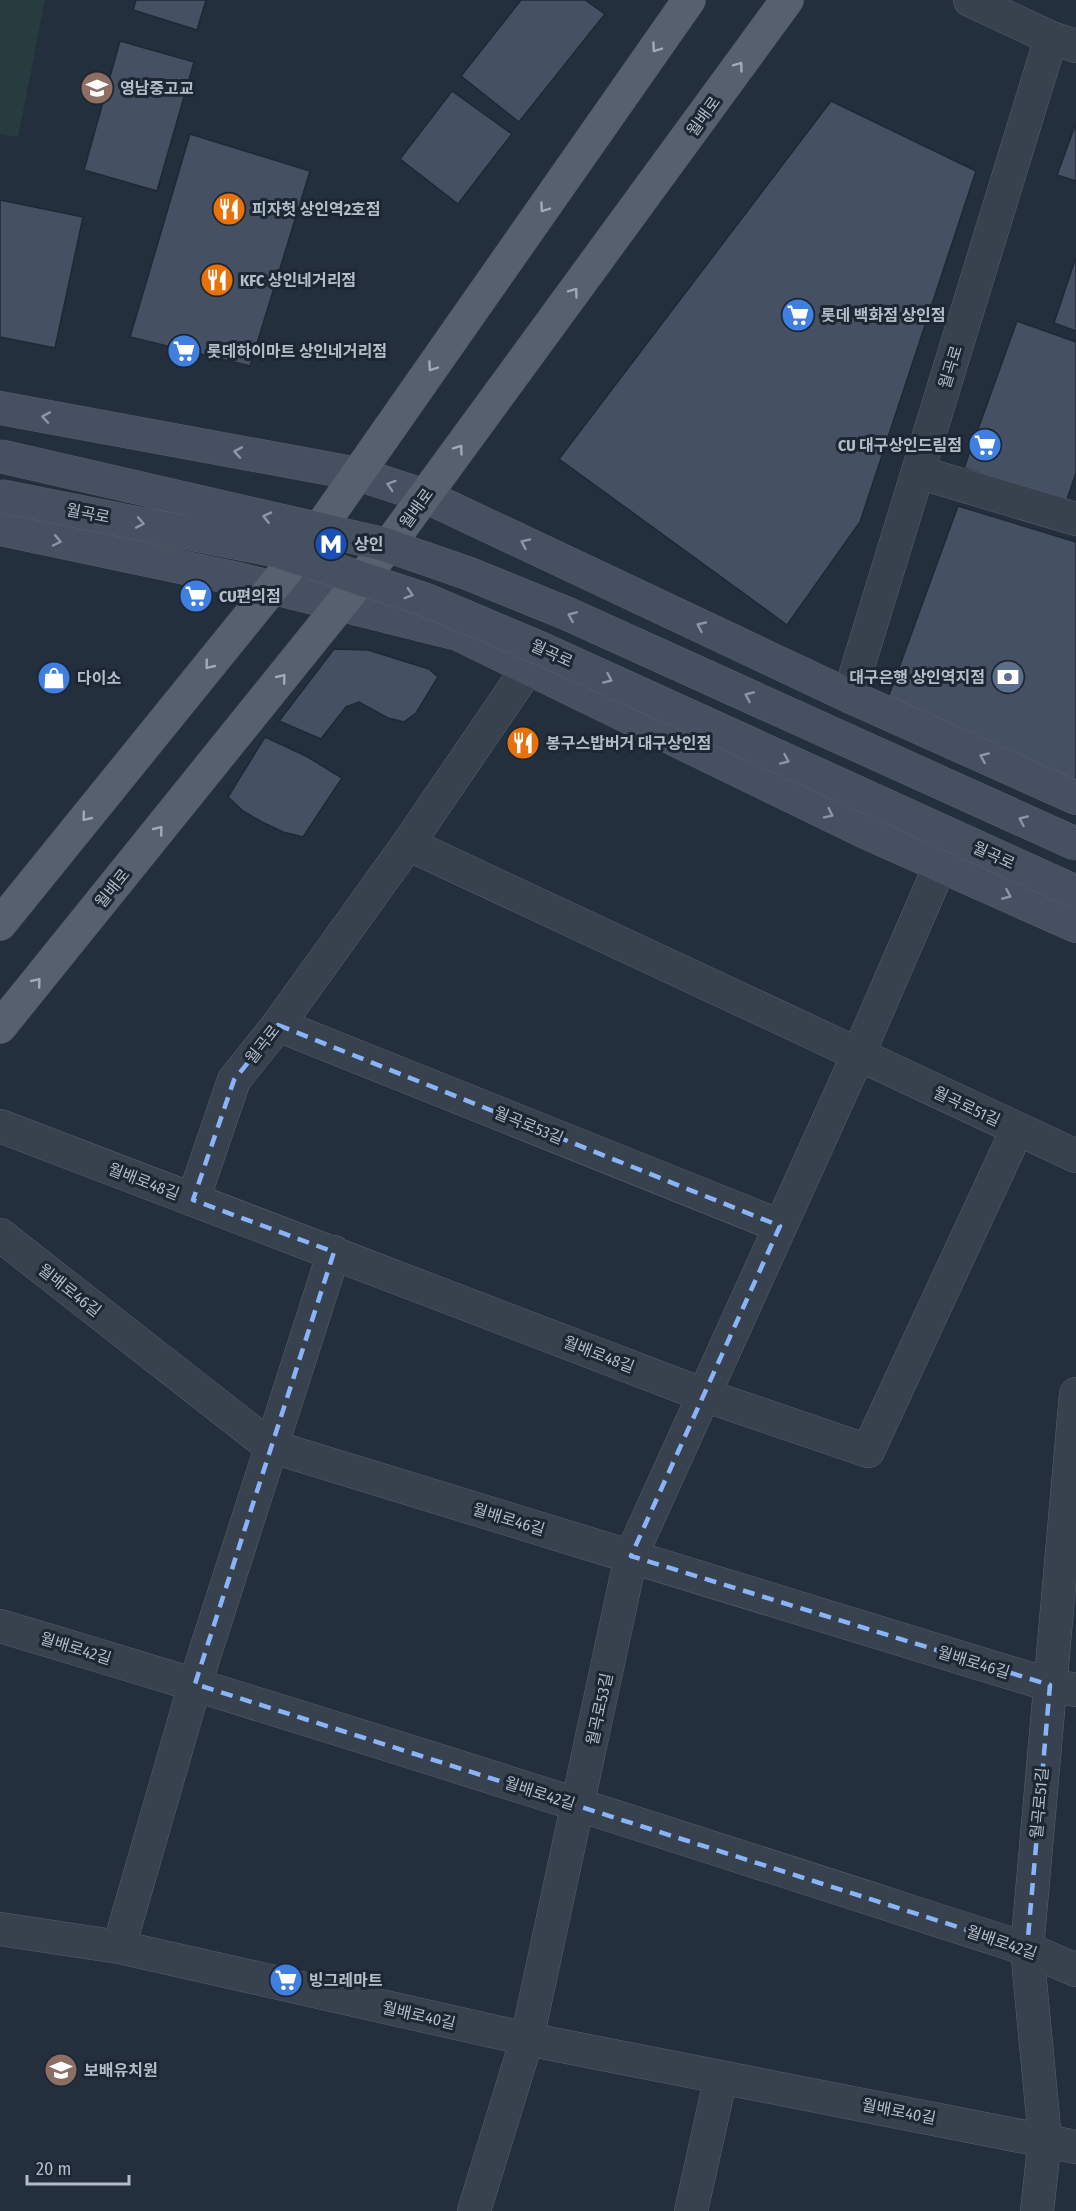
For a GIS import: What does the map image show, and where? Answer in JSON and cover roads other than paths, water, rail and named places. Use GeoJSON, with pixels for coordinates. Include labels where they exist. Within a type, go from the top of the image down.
{"type":"FeatureCollection","features":[{"type":"Feature","properties":{"kind":"main road"},"geometry":{"type":"LineString","coordinates":[[0,924],[315,535],[690,0]]}},
{"type":"Feature","properties":{"kind":"main road","name":"월배로"},"geometry":{"type":"LineString","coordinates":[[0,1027],[341,604],[424,496],[787,0]]}},
{"type":"Feature","properties":{"kind":"main road"},"geometry":{"type":"LineString","coordinates":[[0,408],[358,474],[424,496],[849,696],[1076,798]]}},
{"type":"Feature","properties":{"kind":"main road"},"geometry":{"type":"LineString","coordinates":[[0,456],[383,544],[467,573],[568,614],[1076,844]]}},
{"type":"Feature","properties":{"kind":"main road","name":"월곡로"},"geometry":{"type":"LineString","coordinates":[[0,496],[278,551],[426,600],[542,649],[1076,892]]}},
{"type":"Feature","properties":{"kind":"main road"},"geometry":{"type":"LineString","coordinates":[[0,529],[272,587],[458,634],[940,866],[1076,926]]}},
{"type":"Feature","properties":{"kind":"street"},"geometry":{"type":"LineString","coordinates":[[970,0],[1064,42]]}},
{"type":"Feature","properties":{"kind":"street","name":"월곡로"},"geometry":{"type":"LineString","coordinates":[[849,696],[918,472],[1064,42]]}},
{"type":"Feature","properties":{"kind":"street"},"geometry":{"type":"LineString","coordinates":[[918,472],[1076,519]]}},
{"type":"Feature","properties":{"kind":"street","name":"월곡로"},"geometry":{"type":"LineString","coordinates":[[194,1200],[234,1080],[278,1025],[408,844],[528,668]]}},
{"type":"Feature","properties":{"kind":"street"},"geometry":{"type":"LineString","coordinates":[[408,844],[858,1055]]}},
{"type":"Feature","properties":{"kind":"street","name":"월곡로53길"},"geometry":{"type":"LineString","coordinates":[[474,2211],[527,2039],[631,1556],[858,1055],[940,866]]}},
{"type":"Feature","properties":{"kind":"street","name":"월곡로53길"},"geometry":{"type":"LineString","coordinates":[[278,1025],[780,1226]]}},
{"type":"Feature","properties":{"kind":"street","name":"월곡로51길"},"geometry":{"type":"LineString","coordinates":[[858,1055],[1076,1156]]}},
{"type":"Feature","properties":{"kind":"street","name":"월배로48길"},"geometry":{"type":"LineString","coordinates":[[0,1126],[704,1395],[868,1451],[1017,1130]]}},
{"type":"Feature","properties":{"kind":"street","name":"월배로46길"},"geometry":{"type":"LineString","coordinates":[[0,1235],[270,1446],[1063,1688]]}},
{"type":"Feature","properties":{"kind":"street"},"geometry":{"type":"LineString","coordinates":[[119,1947],[195,1684],[334,1252]]}},
{"type":"Feature","properties":{"kind":"street","name":"월곡로51길"},"geometry":{"type":"LineString","coordinates":[[1037,2211],[1045,2139],[1027,1949],[1063,1688],[1076,1394]]}},
{"type":"Feature","properties":{"kind":"street","name":"월배로42길"},"geometry":{"type":"LineString","coordinates":[[0,1626],[195,1684],[578,1805],[1027,1949],[1076,1970]]}},
{"type":"Feature","properties":{"kind":"street","name":"월배로40길"},"geometry":{"type":"LineString","coordinates":[[0,1929],[119,1947],[527,2039],[1045,2139],[1076,2147]]}},
{"type":"Feature","properties":{"kind":"street"},"geometry":{"type":"LineString","coordinates":[[691,2211],[721,2077]]}},
{"type":"Feature","properties":{"kind":"place","name":"영남중고교"},"geometry":{"type":"Point","coordinates":[97,88]}},
{"type":"Feature","properties":{"kind":"place","name":"피자헛 상인역2호점"},"geometry":{"type":"Point","coordinates":[229,209]}},
{"type":"Feature","properties":{"kind":"place","name":"KFC 상인네거리점"},"geometry":{"type":"Point","coordinates":[217,280]}},
{"type":"Feature","properties":{"kind":"place","name":"롯데 백화점 상인점"},"geometry":{"type":"Point","coordinates":[798,315]}},
{"type":"Feature","properties":{"kind":"place","name":"롯데하이마트 상인네거리점"},"geometry":{"type":"Point","coordinates":[184,351]}},
{"type":"Feature","properties":{"kind":"place","name":"CU 대구상인드림점"},"geometry":{"type":"Point","coordinates":[985,445]}},
{"type":"Feature","properties":{"kind":"place","name":"상인"},"geometry":{"type":"Point","coordinates":[331,544]}},
{"type":"Feature","properties":{"kind":"place","name":"CU편의점"},"geometry":{"type":"Point","coordinates":[196,596]}},
{"type":"Feature","properties":{"kind":"place","name":"대구은행 상인역지점"},"geometry":{"type":"Point","coordinates":[1008,677]}},
{"type":"Feature","properties":{"kind":"place","name":"다이소"},"geometry":{"type":"Point","coordinates":[54,678]}},
{"type":"Feature","properties":{"kind":"place","name":"봉구스밥버거 대구상인점"},"geometry":{"type":"Point","coordinates":[523,743]}},
{"type":"Feature","properties":{"kind":"place","name":"빙그레마트"},"geometry":{"type":"Point","coordinates":[286,1980]}},
{"type":"Feature","properties":{"kind":"place","name":"보배유치원"},"geometry":{"type":"Point","coordinates":[61,2070]}}]}
